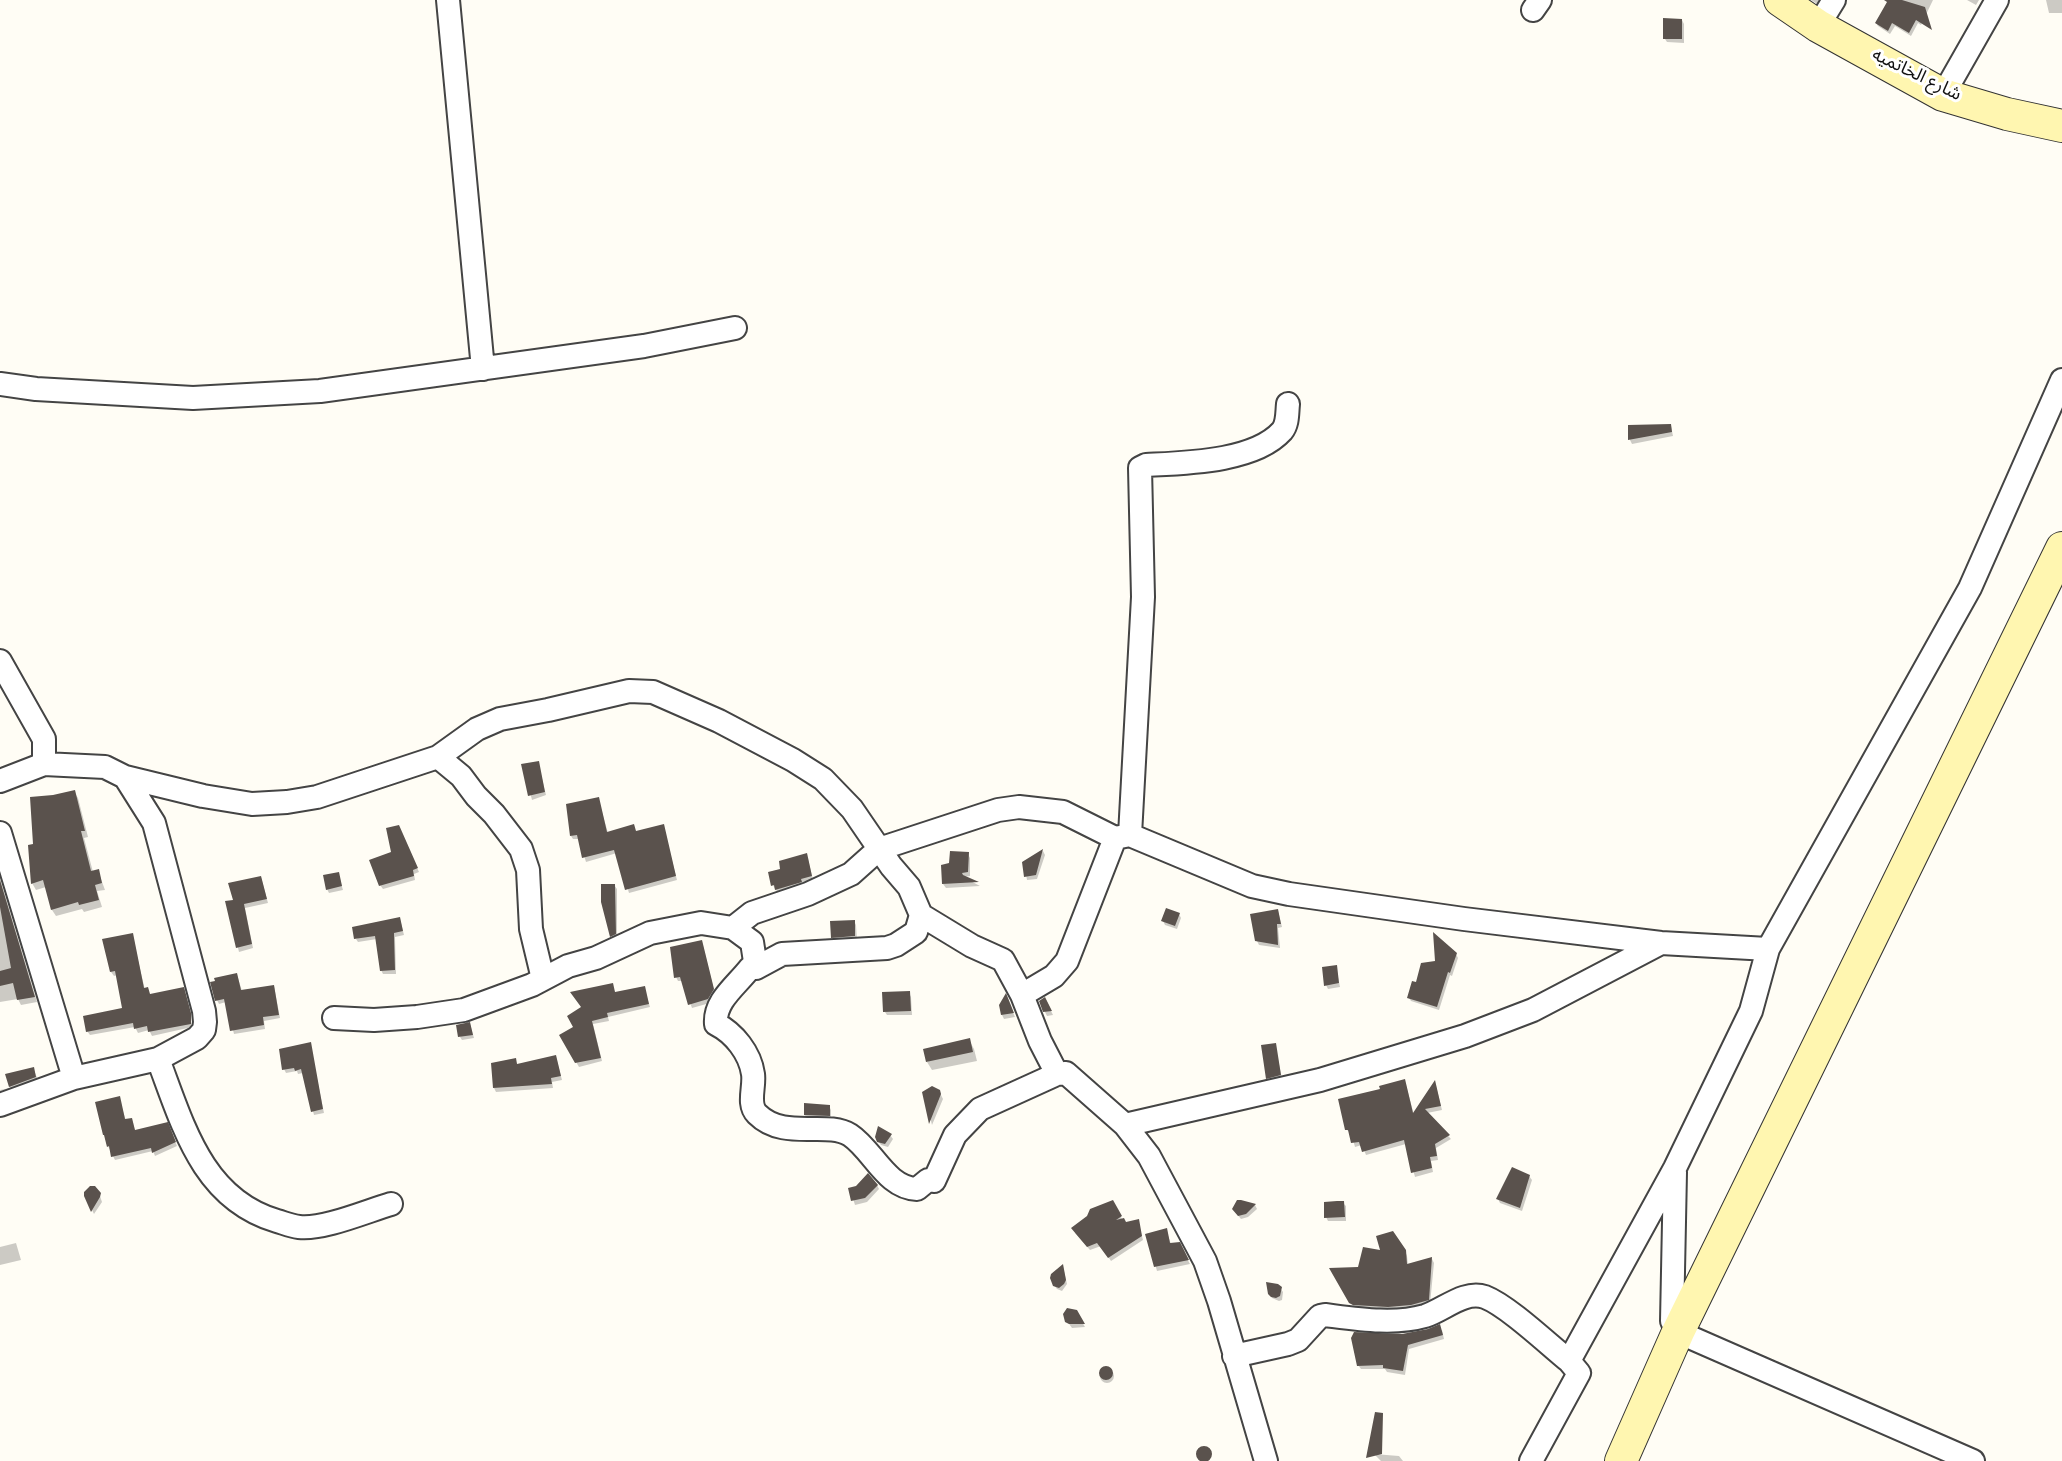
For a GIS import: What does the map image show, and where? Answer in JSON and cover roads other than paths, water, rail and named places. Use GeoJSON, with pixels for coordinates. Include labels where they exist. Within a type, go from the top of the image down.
{"type":"FeatureCollection","features":[{"type":"Feature","properties":{"kind":"street"},"geometry":{"type":"LineString","coordinates":[[448,0],[483,369]]}},
{"type":"Feature","properties":{"kind":"street","name":"شارع الخاتميه"},"geometry":{"type":"LineString","coordinates":[[1780,0],[1826,13],[1943,95],[2007,114],[2062,126]]}},
{"type":"Feature","properties":{"kind":"street"},"geometry":{"type":"LineString","coordinates":[[1943,95],[1997,0]]}},
{"type":"Feature","properties":{"kind":"street"},"geometry":{"type":"LineString","coordinates":[[0,384],[36,389],[193,398],[321,391],[644,346],[735,328]]}},
{"type":"Feature","properties":{"kind":"street"},"geometry":{"type":"LineString","coordinates":[[1569,1361],[1675,1168],[1751,1011],[1768,949],[1971,588],[2062,380]]}},
{"type":"Feature","properties":{"kind":"street"},"geometry":{"type":"LineString","coordinates":[[1022,994],[1054,976],[1067,961],[1122,836],[1143,597],[1140,468],[1146,465],[1203,461],[1261,447],[1284,430],[1287,404]]}},
{"type":"Feature","properties":{"kind":"street"},"geometry":{"type":"LineString","coordinates":[[1621,1461],[1678,1332],[2062,548]]}},
{"type":"Feature","properties":{"kind":"street"},"geometry":{"type":"LineString","coordinates":[[0,661],[44,739],[44,764]]}},
{"type":"Feature","properties":{"kind":"street"},"geometry":{"type":"LineString","coordinates":[[0,781],[44,764],[105,767],[125,777],[203,796],[252,804],[287,802],[316,798],[438,756],[477,729],[500,719],[629,691],[653,692],[719,721],[793,760],[823,779],[852,809],[879,849],[909,887],[921,915],[972,946],[1003,960],[1022,994],[1040,1041],[1057,1074]]}},
{"type":"Feature","properties":{"kind":"street"},"geometry":{"type":"LineString","coordinates":[[438,756],[461,776],[521,849],[528,870],[531,929],[543,979]]}},
{"type":"Feature","properties":{"kind":"street"},"geometry":{"type":"LineString","coordinates":[[0,1106],[74,1078],[158,1059],[197,1038],[204,1030],[205,1022],[154,823],[125,777]]}},
{"type":"Feature","properties":{"kind":"street"},"geometry":{"type":"LineString","coordinates":[[733,928],[752,913],[808,894],[851,874],[879,849],[998,810],[1019,807],[1063,812],[1252,885],[1289,894],[1464,919],[1661,943],[1768,949]]}},
{"type":"Feature","properties":{"kind":"street"},"geometry":{"type":"LineString","coordinates":[[0,834],[74,1078]]}},
{"type":"Feature","properties":{"kind":"street"},"geometry":{"type":"LineString","coordinates":[[921,915],[916,932],[896,945],[869,950],[782,954],[756,968],[750,968],[735,985],[715,1012],[716,1024],[729,1032],[748,1057],[753,1074],[752,1105],[755,1112],[767,1122],[789,1129],[848,1134],[891,1177],[909,1189],[917,1189],[928,1180],[934,1181],[955,1135],[980,1109],[1066,1072],[1125,1125],[1149,1156],[1205,1261],[1266,1461]]}},
{"type":"Feature","properties":{"kind":"street"},"geometry":{"type":"LineString","coordinates":[[334,1018],[374,1020],[464,1010],[543,979],[568,966],[596,958],[635,939],[666,929],[701,923],[733,928],[752,942],[756,968]]}},
{"type":"Feature","properties":{"kind":"street"},"geometry":{"type":"LineString","coordinates":[[1125,1125],[1320,1080],[1466,1036],[1533,1010],[1661,943]]}},
{"type":"Feature","properties":{"kind":"street"},"geometry":{"type":"LineString","coordinates":[[158,1059],[193,1148],[227,1194],[256,1215],[299,1227],[321,1226],[391,1204]]}},
{"type":"Feature","properties":{"kind":"street"},"geometry":{"type":"LineString","coordinates":[[1675,1168],[1672,1321],[1678,1332],[1973,1461]]}},
{"type":"Feature","properties":{"kind":"street"},"geometry":{"type":"LineString","coordinates":[[1234,1356],[1298,1340],[1320,1316],[1355,1320],[1414,1318],[1427,1315],[1466,1297],[1475,1295],[1486,1298],[1509,1312],[1569,1361],[1579,1373],[1531,1461]]}}]}
